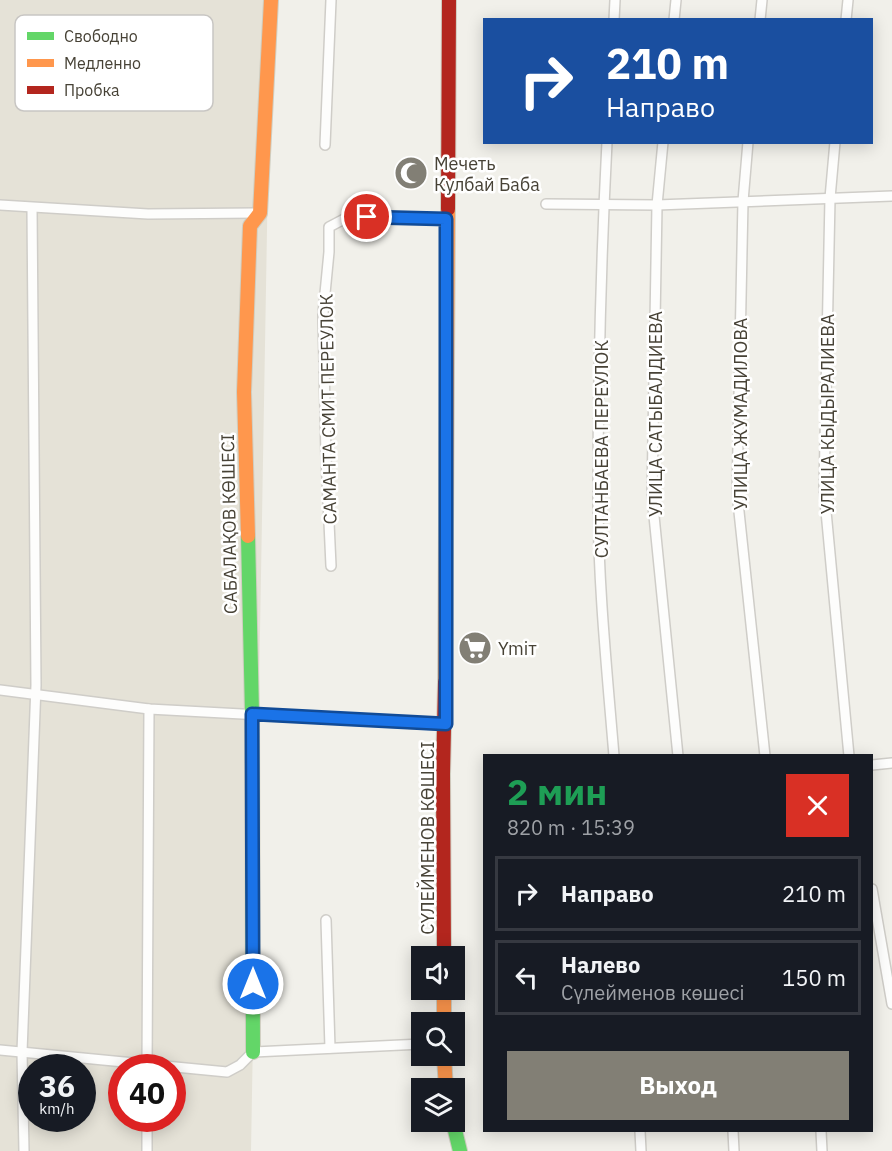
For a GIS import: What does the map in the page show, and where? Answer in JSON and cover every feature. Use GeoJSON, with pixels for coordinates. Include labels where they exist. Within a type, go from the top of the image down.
{"type":"FeatureCollection","features":[{"type":"Feature","properties":{"kind":"main road","name":"САБАЛАҚОВ КӨШЕСІ"},"geometry":{"type":"LineString","coordinates":[[253,1052],[252,714],[244,392],[250,226],[260,213],[271,0]]}},
{"type":"Feature","properties":{"kind":"main road","name":"СҮЛЕЙМЕНОВ КӨШЕСІ"},"geometry":{"type":"LineString","coordinates":[[444,946],[448,0]]}},
{"type":"Feature","properties":{"kind":"main road"},"geometry":{"type":"LineString","coordinates":[[455,1132],[460,1151]]}},
{"type":"Feature","properties":{"kind":"street"},"geometry":{"type":"LineString","coordinates":[[325,145],[331,0]]}},
{"type":"Feature","properties":{"kind":"street"},"geometry":{"type":"LineString","coordinates":[[614,18],[615,0]]}},
{"type":"Feature","properties":{"kind":"street"},"geometry":{"type":"LineString","coordinates":[[674,18],[676,0]]}},
{"type":"Feature","properties":{"kind":"street"},"geometry":{"type":"LineString","coordinates":[[760,18],[762,0]]}},
{"type":"Feature","properties":{"kind":"street"},"geometry":{"type":"LineString","coordinates":[[846,18],[848,0]]}},
{"type":"Feature","properties":{"kind":"street","name":"СУЛТАНБАЕВА ПЕРЕУЛОК"},"geometry":{"type":"LineString","coordinates":[[607,144],[598,499],[606,662],[614,754]]}},
{"type":"Feature","properties":{"kind":"street","name":"УЛИЦА САТЫБАЛДИЕВА"},"geometry":{"type":"LineString","coordinates":[[663,144],[657,205],[652,496],[678,754]]}},
{"type":"Feature","properties":{"kind":"street","name":"УЛИЦА ЖУМАДИЛОВА"},"geometry":{"type":"LineString","coordinates":[[748,144],[743,201],[737,493],[765,754]]}},
{"type":"Feature","properties":{"kind":"street","name":"УЛИЦА КЫДЫРАЛИЕВА"},"geometry":{"type":"LineString","coordinates":[[835,144],[830,198],[824,490],[849,754]]}},
{"type":"Feature","properties":{"kind":"street"},"geometry":{"type":"LineString","coordinates":[[546,204],[657,205],[892,196]]}},
{"type":"Feature","properties":{"kind":"street"},"geometry":{"type":"LineString","coordinates":[[0,205],[148,214],[260,213]]}},
{"type":"Feature","properties":{"kind":"street"},"geometry":{"type":"LineString","coordinates":[[24,1151],[22,1052],[35,693],[32,208]]}},
{"type":"Feature","properties":{"kind":"street","name":"САМАНТА СМИТ ПЕРЕУЛОК"},"geometry":{"type":"LineString","coordinates":[[331,566],[323,314],[330,227],[348,217],[446,219]]}},
{"type":"Feature","properties":{"kind":"street"},"geometry":{"type":"LineString","coordinates":[[0,690],[149,709],[446,724]]}},
{"type":"Feature","properties":{"kind":"street"},"geometry":{"type":"LineString","coordinates":[[147,1054],[149,709]]}},
{"type":"Feature","properties":{"kind":"street"},"geometry":{"type":"LineString","coordinates":[[873,765],[892,764]]}},
{"type":"Feature","properties":{"kind":"street"},"geometry":{"type":"LineString","coordinates":[[873,895],[892,1004]]}},
{"type":"Feature","properties":{"kind":"street"},"geometry":{"type":"LineString","coordinates":[[326,920],[330,1048]]}},
{"type":"Feature","properties":{"kind":"street"},"geometry":{"type":"LineString","coordinates":[[186,1069],[227,1072],[240,1065],[253,1052],[411,1044]]}},
{"type":"Feature","properties":{"kind":"street"},"geometry":{"type":"LineString","coordinates":[[0,1050],[108,1062]]}},
{"type":"Feature","properties":{"kind":"street"},"geometry":{"type":"LineString","coordinates":[[147,1132],[147,1151]]}},
{"type":"Feature","properties":{"kind":"street"},"geometry":{"type":"LineString","coordinates":[[640,1132],[641,1151]]}},
{"type":"Feature","properties":{"kind":"street"},"geometry":{"type":"LineString","coordinates":[[733,1132],[734,1151]]}},
{"type":"Feature","properties":{"kind":"street"},"geometry":{"type":"LineString","coordinates":[[821,1132],[822,1151]]}},
{"type":"Feature","properties":{"kind":"shaded area"},"geometry":{"type":"Polygon","coordinates":[[[0,0],[271,0],[251,1151],[0,1151],[0,0]]]}},
{"type":"Feature","properties":{"kind":"traffic: fast"},"geometry":{"type":"LineString","coordinates":[[248,536],[252,714],[253,1052]]}},
{"type":"Feature","properties":{"kind":"traffic: fast"},"geometry":{"type":"LineString","coordinates":[[455,1132],[460,1151]]}},
{"type":"Feature","properties":{"kind":"traffic: slow"},"geometry":{"type":"LineString","coordinates":[[248,536],[244,392],[250,226],[260,213],[271,0]]}},
{"type":"Feature","properties":{"kind":"traffic: slow"},"geometry":{"type":"LineString","coordinates":[[445,682],[448,209]]}},
{"type":"Feature","properties":{"kind":"traffic: slow"},"geometry":{"type":"LineString","coordinates":[[444,1000],[444,1012]]}},
{"type":"Feature","properties":{"kind":"traffic: slow"},"geometry":{"type":"LineString","coordinates":[[445,1066],[445,1078]]}},
{"type":"Feature","properties":{"kind":"traffic: jam"},"geometry":{"type":"LineString","coordinates":[[448,209],[449,0]]}},
{"type":"Feature","properties":{"kind":"traffic: jam"},"geometry":{"type":"LineString","coordinates":[[444,946],[445,682]]}},
{"type":"Feature","properties":{"kind":"place","name":"Мечеть Кулбай Баба"},"geometry":{"type":"Point","coordinates":[411,173]}},
{"type":"Feature","properties":{"kind":"place","name":"Ymiт"},"geometry":{"type":"Point","coordinates":[475,648]}},
{"type":"Feature","properties":{"kind":"route"},"geometry":{"type":"LineString","coordinates":[[253,984],[252,714],[446,724],[446,219],[367,217]]}}]}
